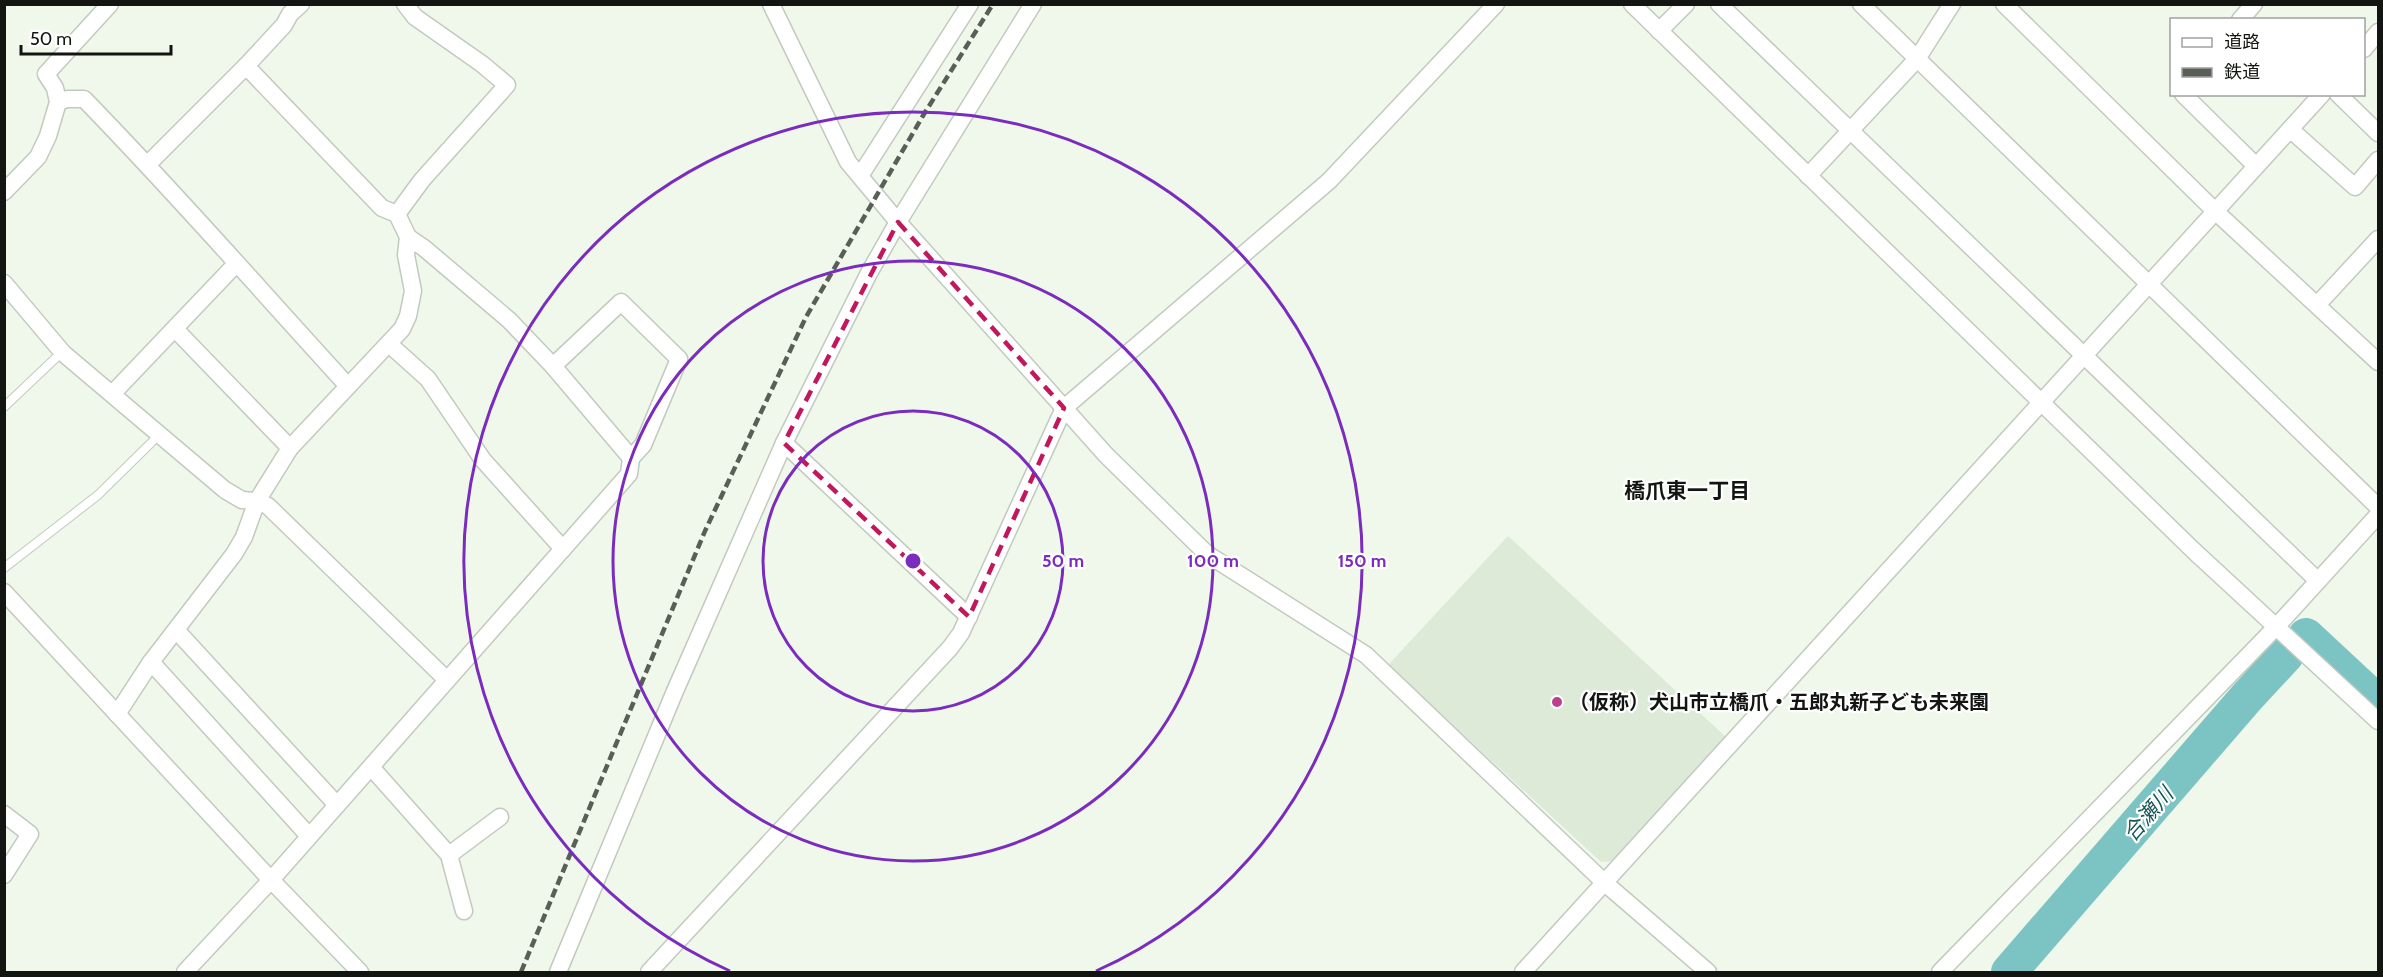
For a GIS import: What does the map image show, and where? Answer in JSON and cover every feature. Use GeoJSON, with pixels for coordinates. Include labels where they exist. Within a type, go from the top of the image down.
{"type":"FeatureCollection","features":[{"type":"Feature","properties":{"kind":"street"},"geometry":{"type":"LineString","coordinates":[[4,192],[38,157],[48,136],[58,102],[55,88],[46,74],[110,4]]}},
{"type":"Feature","properties":{"kind":"street"},"geometry":{"type":"LineString","coordinates":[[148,164],[246,66],[284,25],[290,14],[302,4]]}},
{"type":"Feature","properties":{"kind":"street"},"geometry":{"type":"LineString","coordinates":[[771,4],[848,162],[898,222],[1106,455],[1207,554],[1366,655],[1606,884],[1708,972]]}},
{"type":"Feature","properties":{"kind":"street"},"geometry":{"type":"LineString","coordinates":[[860,176],[970,4]]}},
{"type":"Feature","properties":{"kind":"street"},"geometry":{"type":"LineString","coordinates":[[558,972],[675,691],[784,443],[869,273],[1033,4]]}},
{"type":"Feature","properties":{"kind":"street"},"geometry":{"type":"LineString","coordinates":[[649,972],[950,648],[969,617],[1065,408],[1329,181],[1496,4]]}},
{"type":"Feature","properties":{"kind":"street"},"geometry":{"type":"LineString","coordinates":[[1632,4],[2194,551],[2379,722]]}},
{"type":"Feature","properties":{"kind":"street"},"geometry":{"type":"LineString","coordinates":[[1659,31],[1686,4]]}},
{"type":"Feature","properties":{"kind":"street"},"geometry":{"type":"LineString","coordinates":[[1719,4],[2318,581]]}},
{"type":"Feature","properties":{"kind":"street"},"geometry":{"type":"LineString","coordinates":[[1861,4],[2379,507]]}},
{"type":"Feature","properties":{"kind":"street"},"geometry":{"type":"LineString","coordinates":[[1808,176],[1917,59],[1952,4]]}},
{"type":"Feature","properties":{"kind":"street"},"geometry":{"type":"LineString","coordinates":[[2004,4],[2215,211],[2379,362]]}},
{"type":"Feature","properties":{"kind":"street"},"geometry":{"type":"LineString","coordinates":[[2242,18],[2254,4]]}},
{"type":"Feature","properties":{"kind":"street"},"geometry":{"type":"LineString","coordinates":[[397,214],[422,180],[507,85],[413,9]]}},
{"type":"Feature","properties":{"kind":"street"},"geometry":{"type":"LineString","coordinates":[[2365,48],[2379,32]]}},
{"type":"Feature","properties":{"kind":"street"},"geometry":{"type":"LineString","coordinates":[[246,66],[382,208],[397,214],[408,237],[509,320],[553,366],[631,458]]}},
{"type":"Feature","properties":{"kind":"street"},"geometry":{"type":"LineString","coordinates":[[2185,96],[2256,166]]}},
{"type":"Feature","properties":{"kind":"street"},"geometry":{"type":"LineString","coordinates":[[1523,972],[1606,884],[2320,96]]}},
{"type":"Feature","properties":{"kind":"street"},"geometry":{"type":"LineString","coordinates":[[2340,96],[2379,133]]}},
{"type":"Feature","properties":{"kind":"street"},"geometry":{"type":"LineString","coordinates":[[58,102],[67,99],[84,99],[148,164],[348,386]]}},
{"type":"Feature","properties":{"kind":"street"},"geometry":{"type":"LineString","coordinates":[[2290,129],[2355,187],[2379,159]]}},
{"type":"Feature","properties":{"kind":"street"},"geometry":{"type":"LineString","coordinates":[[117,714],[151,662],[234,554],[244,537],[256,501],[290,448],[402,328],[411,306],[413,291],[406,255],[408,237]]}},
{"type":"Feature","properties":{"kind":"street"},"geometry":{"type":"LineString","coordinates":[[2316,305],[2379,239]]}},
{"type":"Feature","properties":{"kind":"street"},"geometry":{"type":"LineString","coordinates":[[113,393],[236,264]]}},
{"type":"Feature","properties":{"kind":"street"},"geometry":{"type":"LineString","coordinates":[[4,283],[62,352],[225,490],[242,500],[256,501],[268,506],[447,680]]}},
{"type":"Feature","properties":{"kind":"street"},"geometry":{"type":"LineString","coordinates":[[185,972],[271,880],[629,474],[631,458],[643,445],[679,359],[621,302],[553,366]]}},
{"type":"Feature","properties":{"kind":"street"},"geometry":{"type":"LineString","coordinates":[[175,329],[290,448]]}},
{"type":"Feature","properties":{"kind":"street"},"geometry":{"type":"LineString","coordinates":[[389,344],[428,379],[483,460],[563,549]]}},
{"type":"Feature","properties":{"kind":"street"},"geometry":{"type":"LineString","coordinates":[[784,443],[969,617]]}},
{"type":"Feature","properties":{"kind":"street"},"geometry":{"type":"LineString","coordinates":[[1940,972],[2277,626],[2379,515]]}},
{"type":"Feature","properties":{"kind":"street"},"geometry":{"type":"LineString","coordinates":[[4,592],[271,880],[360,972]]}},
{"type":"Feature","properties":{"kind":"street"},"geometry":{"type":"LineString","coordinates":[[176,630],[337,805]]}},
{"type":"Feature","properties":{"kind":"street"},"geometry":{"type":"LineString","coordinates":[[151,662],[309,837]]}},
{"type":"Feature","properties":{"kind":"street"},"geometry":{"type":"LineString","coordinates":[[371,767],[449,855],[464,911]]}},
{"type":"Feature","properties":{"kind":"street"},"geometry":{"type":"LineString","coordinates":[[4,814],[30,834],[4,875]]}},
{"type":"Feature","properties":{"kind":"street"},"geometry":{"type":"LineString","coordinates":[[449,855],[500,816]]}},
{"type":"Feature","properties":{"kind":"lane"},"geometry":{"type":"LineString","coordinates":[[4,407],[62,352]]}},
{"type":"Feature","properties":{"kind":"lane"},"geometry":{"type":"LineString","coordinates":[[4,568],[98,495],[160,434]]}},
{"type":"Feature","properties":{"kind":"highlighted area"},"geometry":{"type":"Polygon","coordinates":[[[898,222],[1064,408],[969,617],[784,443],[898,222]]]}},
{"type":"Feature","properties":{"kind":"shaded area","name":"（仮称）犬山市立橋爪・五郎丸新子ども未来園"},"geometry":{"type":"Polygon","coordinates":[[[1508,536],[1727,738],[1613,861],[1601,862],[1388,665],[1508,536]]]}},
{"type":"Feature","properties":{"kind":"waterway","name":"合瀬川"},"geometry":{"type":"LineString","coordinates":[[2306,636],[2378,703]]}},
{"type":"Feature","properties":{"kind":"waterway","name":"合瀬川"},"geometry":{"type":"LineString","coordinates":[[2009,972],[2286,655]]}},
{"type":"Feature","properties":{"kind":"railway"},"geometry":{"type":"LineString","coordinates":[[521,972],[705,531],[806,317],[924,114],[993,4]]}},
{"type":"Feature","properties":{"kind":"place","name":"（仮称）犬山市立橋爪・五郎丸新子ども未来園"},"geometry":{"type":"Point","coordinates":[1557,702]}},
{"type":"Feature","properties":{"kind":"district","name":"橋爪東一丁目"},"geometry":{"type":"Point","coordinates":[1687,490]}}]}
